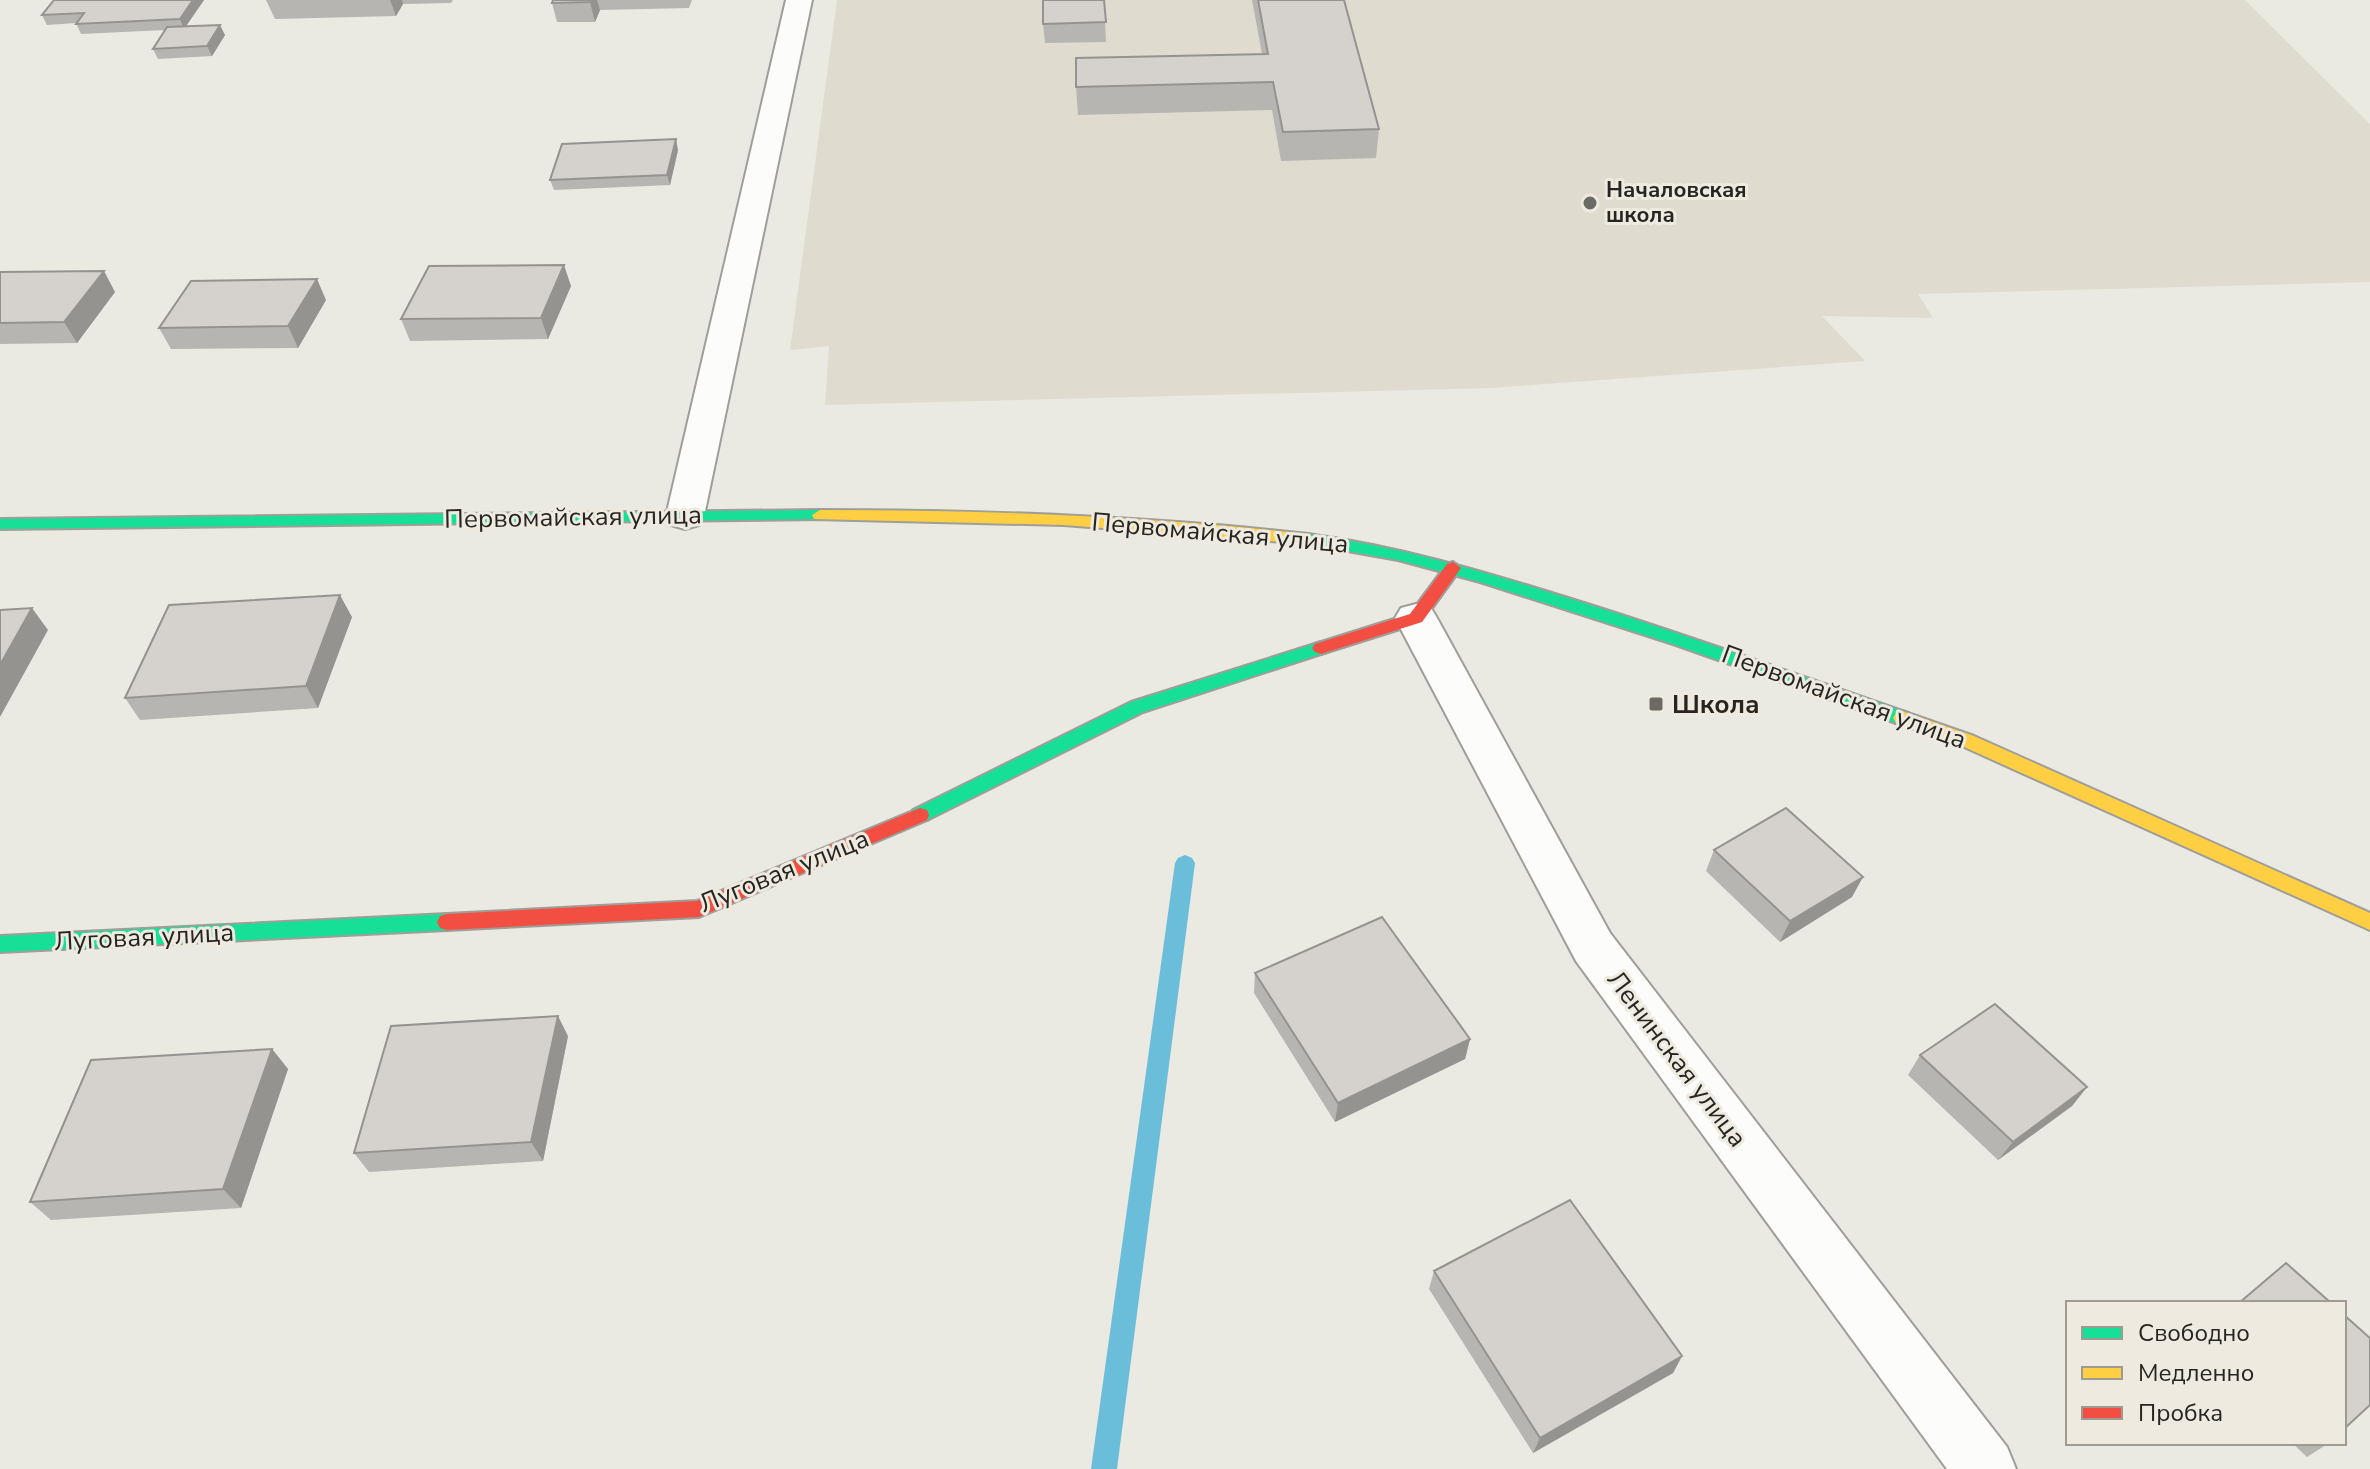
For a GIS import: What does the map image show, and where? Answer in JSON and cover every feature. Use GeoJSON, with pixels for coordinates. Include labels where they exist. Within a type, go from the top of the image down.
{"type":"FeatureCollection","features":[{"type":"Feature","properties":{"kind":"main road","name":"Первомайская улица"},"geometry":{"type":"LineString","coordinates":[[0,524],[960,514],[1206,527],[1352,544],[1453,568],[1645,627],[1968,741],[2370,922]]}},
{"type":"Feature","properties":{"kind":"main road"},"geometry":{"type":"LineString","coordinates":[[1416,618],[1453,568]]}},
{"type":"Feature","properties":{"kind":"main road","name":"Луговая улица"},"geometry":{"type":"LineString","coordinates":[[0,944],[699,909],[931,810],[1137,707],[1416,618]]}},
{"type":"Feature","properties":{"kind":"street"},"geometry":{"type":"LineString","coordinates":[[685,516],[799,0]]}},
{"type":"Feature","properties":{"kind":"street","name":"Ленинская улица"},"geometry":{"type":"LineString","coordinates":[[1416,618],[1593,947],[1985,1469]]}},
{"type":"Feature","properties":{"kind":"shaded area","name":"Началовская школа"},"geometry":{"type":"Polygon","coordinates":[[[837,0],[2245,0],[2370,124],[2370,282],[1918,294],[1933,318],[1822,316],[1865,361],[1491,388],[825,405],[829,346],[790,350],[837,0]]]}},
{"type":"Feature","properties":{"kind":"building"},"geometry":{"type":"Polygon","coordinates":[[[54,0],[193,0],[180,19],[76,24],[84,13],[42,15],[54,0]]]}},
{"type":"Feature","properties":{"kind":"building"},"geometry":{"type":"Polygon","coordinates":[[[553,0],[591,0],[552,3],[553,0]]]}},
{"type":"Feature","properties":{"kind":"building"},"geometry":{"type":"Polygon","coordinates":[[[1043,0],[1104,0],[1106,22],[1043,24],[1043,0]]]}},
{"type":"Feature","properties":{"kind":"building"},"geometry":{"type":"Polygon","coordinates":[[[1258,0],[1344,0],[1379,129],[1283,132],[1273,82],[1076,87],[1076,58],[1268,54],[1258,0]]]}},
{"type":"Feature","properties":{"kind":"building"},"geometry":{"type":"Polygon","coordinates":[[[220,25],[207,46],[153,49],[167,27],[220,25]]]}},
{"type":"Feature","properties":{"kind":"building"},"geometry":{"type":"Polygon","coordinates":[[[676,139],[667,175],[550,180],[562,144],[676,139]]]}},
{"type":"Feature","properties":{"kind":"building"},"geometry":{"type":"Polygon","coordinates":[[[564,265],[541,318],[401,319],[429,266],[564,265]]]}},
{"type":"Feature","properties":{"kind":"building"},"geometry":{"type":"Polygon","coordinates":[[[104,271],[64,322],[0,323],[0,272],[104,271]]]}},
{"type":"Feature","properties":{"kind":"building"},"geometry":{"type":"Polygon","coordinates":[[[317,279],[288,326],[159,328],[191,281],[317,279]]]}},
{"type":"Feature","properties":{"kind":"building"},"geometry":{"type":"Polygon","coordinates":[[[340,595],[306,686],[125,698],[169,605],[340,595]]]}},
{"type":"Feature","properties":{"kind":"building"},"geometry":{"type":"Polygon","coordinates":[[[32,608],[0,665],[0,610],[32,608]]]}},
{"type":"Feature","properties":{"kind":"building"},"geometry":{"type":"Polygon","coordinates":[[[1786,808],[1863,877],[1790,921],[1714,850],[1786,808]]]}},
{"type":"Feature","properties":{"kind":"building"},"geometry":{"type":"Polygon","coordinates":[[[1382,917],[1470,1039],[1338,1103],[1255,973],[1382,917]]]}},
{"type":"Feature","properties":{"kind":"building"},"geometry":{"type":"Polygon","coordinates":[[[1995,1004],[2087,1087],[2013,1142],[1920,1055],[1995,1004]]]}},
{"type":"Feature","properties":{"kind":"building"},"geometry":{"type":"Polygon","coordinates":[[[558,1016],[531,1142],[354,1153],[391,1026],[558,1016]]]}},
{"type":"Feature","properties":{"kind":"building"},"geometry":{"type":"Polygon","coordinates":[[[272,1049],[223,1189],[30,1202],[91,1060],[272,1049]]]}},
{"type":"Feature","properties":{"kind":"building"},"geometry":{"type":"Polygon","coordinates":[[[1570,1200],[1682,1356],[1540,1438],[1434,1271],[1570,1200]]]}},
{"type":"Feature","properties":{"kind":"building"},"geometry":{"type":"Polygon","coordinates":[[[2286,1263],[2329,1301],[2241,1301],[2286,1263]]]}},
{"type":"Feature","properties":{"kind":"building"},"geometry":{"type":"Polygon","coordinates":[[[2346,1317],[2370,1338],[2370,1405],[2346,1427],[2346,1317]]]}},
{"type":"Feature","properties":{"kind":"waterway"},"geometry":{"type":"LineString","coordinates":[[1104,1469],[1185,863]]}},
{"type":"Feature","properties":{"kind":"traffic: fast"},"geometry":{"type":"LineString","coordinates":[[0,524],[820,515]]}},
{"type":"Feature","properties":{"kind":"traffic: fast"},"geometry":{"type":"LineString","coordinates":[[1308,539],[1398,555],[1486,578],[1679,640],[1902,718]]}},
{"type":"Feature","properties":{"kind":"traffic: fast"},"geometry":{"type":"LineString","coordinates":[[920,815],[1137,707],[1321,648]]}},
{"type":"Feature","properties":{"kind":"traffic: fast"},"geometry":{"type":"LineString","coordinates":[[0,944],[447,922]]}},
{"type":"Feature","properties":{"kind":"traffic: slow"},"geometry":{"type":"LineString","coordinates":[[820,515],[1064,520],[1186,527],[1308,539]]}},
{"type":"Feature","properties":{"kind":"traffic: slow"},"geometry":{"type":"LineString","coordinates":[[1902,718],[1968,741],[2370,922]]}},
{"type":"Feature","properties":{"kind":"traffic: jam"},"geometry":{"type":"LineString","coordinates":[[1321,648],[1416,618],[1453,568]]}},
{"type":"Feature","properties":{"kind":"traffic: jam"},"geometry":{"type":"LineString","coordinates":[[447,922],[699,909],[920,815]]}},
{"type":"Feature","properties":{"kind":"place","name":"Началовская школа"},"geometry":{"type":"Point","coordinates":[1590,203]}},
{"type":"Feature","properties":{"kind":"place","name":"Школа"},"geometry":{"type":"Point","coordinates":[1656,704]}}]}
